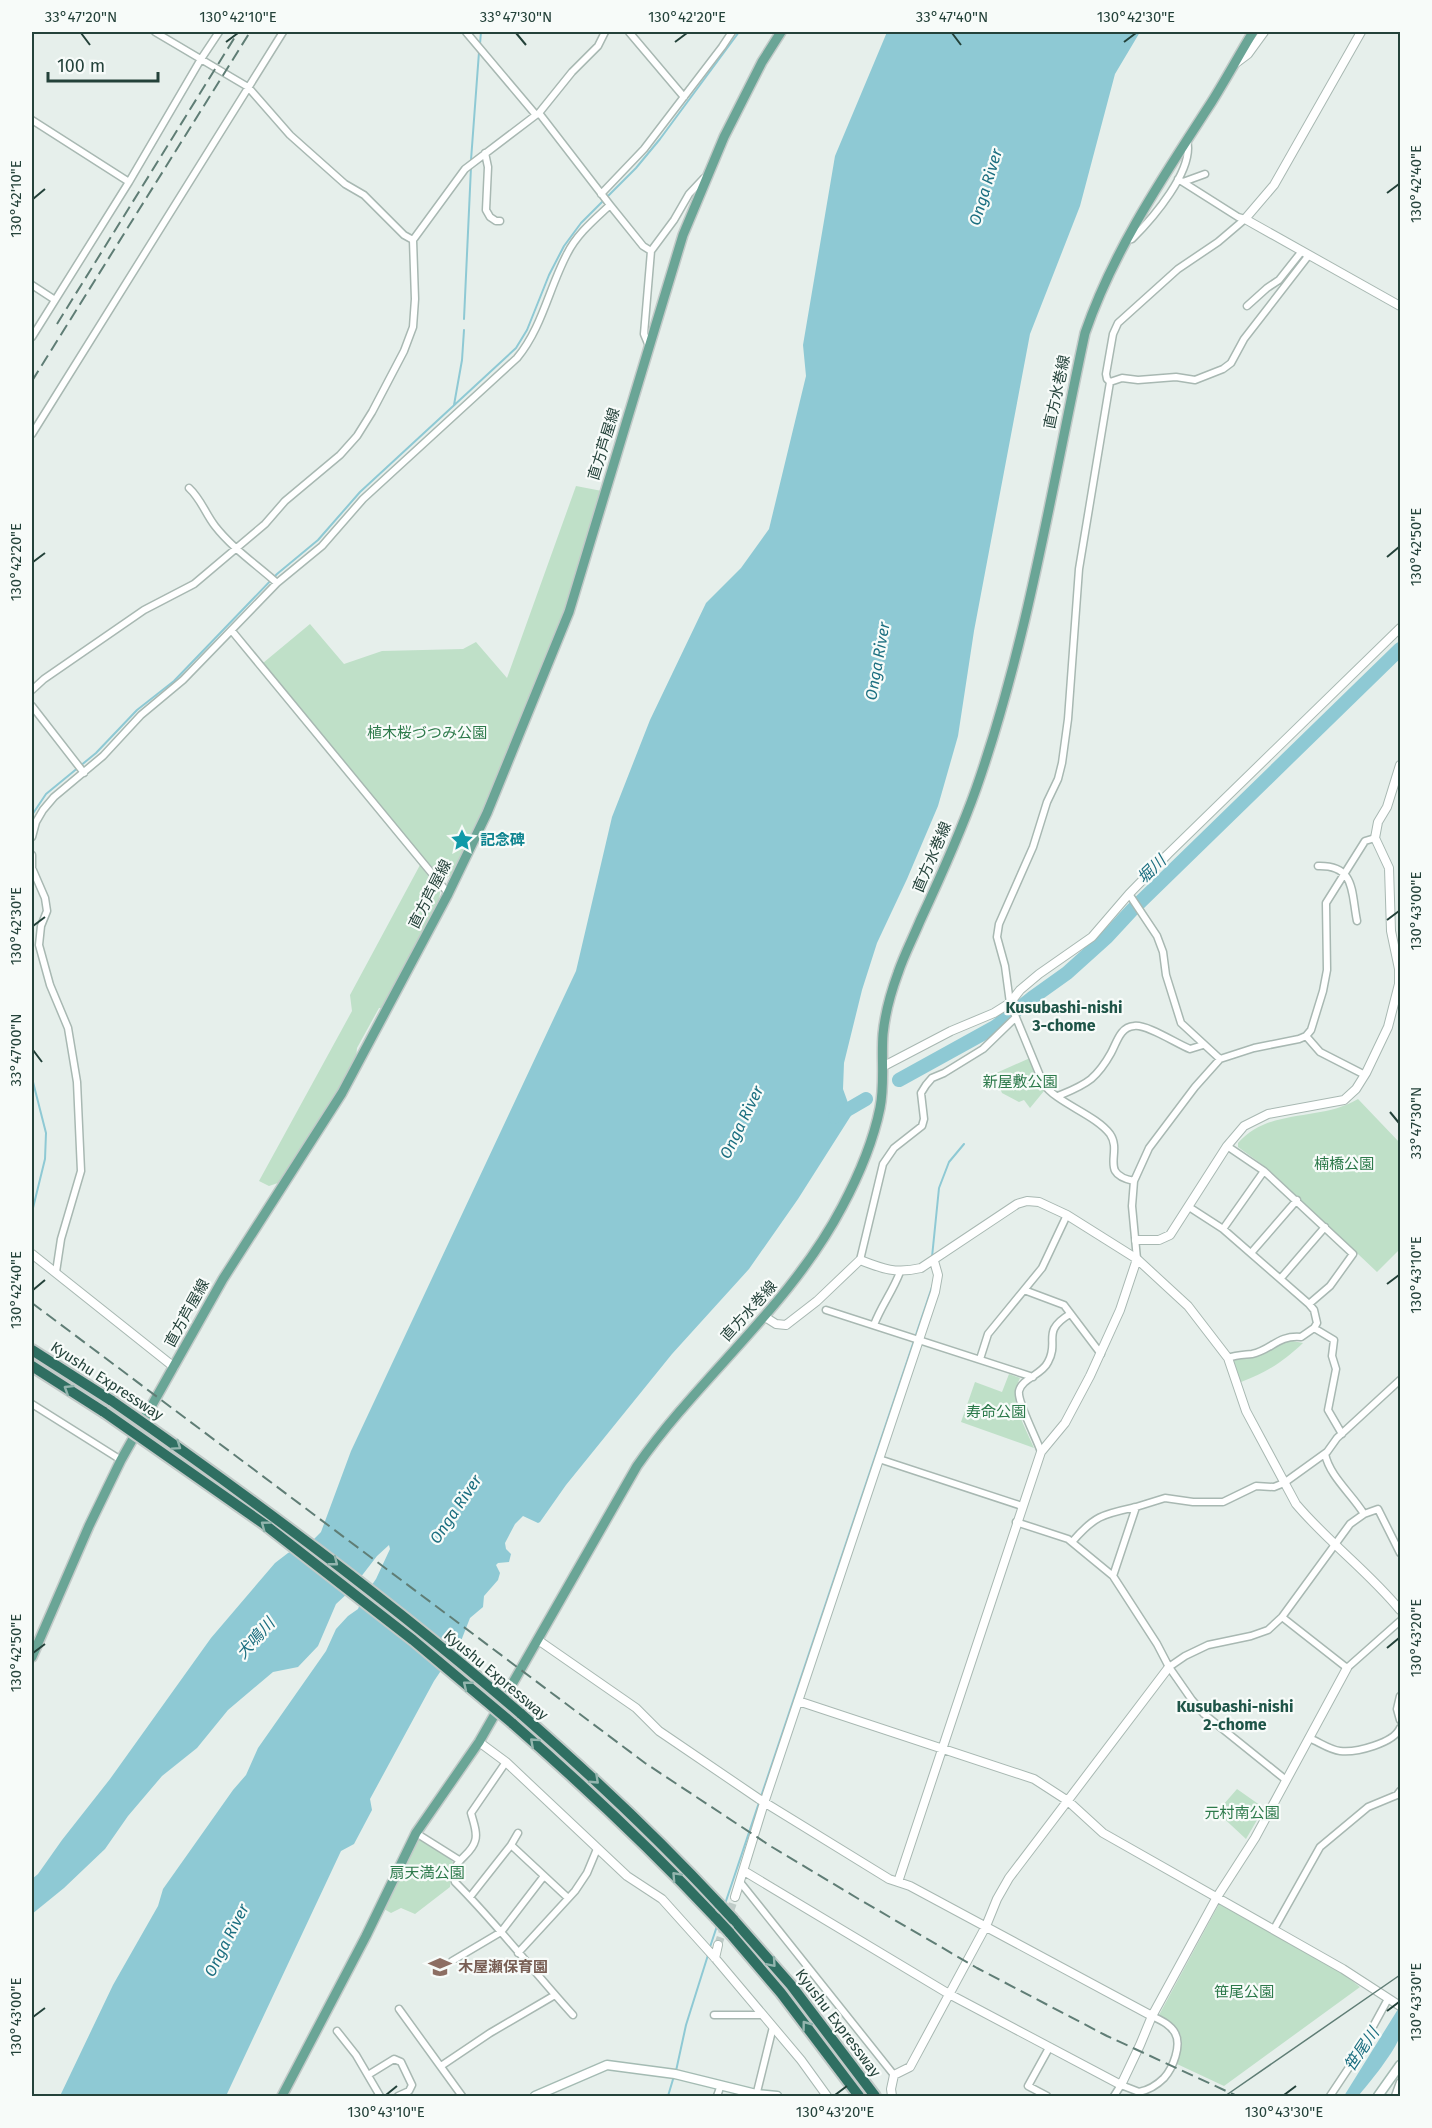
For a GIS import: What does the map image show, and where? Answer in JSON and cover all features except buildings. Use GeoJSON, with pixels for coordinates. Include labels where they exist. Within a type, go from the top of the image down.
{"type":"FeatureCollection","features":[{"type":"Feature","properties":{"kind":"highway","name":"Kyushu Expressway"},"geometry":{"type":"LineString","coordinates":[[32,1350],[112,1401],[280,1521],[420,1630],[520,1713],[619,1802],[733,1919],[791,1985],[875,2097]]}},
{"type":"Feature","properties":{"kind":"highway","name":"Kyushu Expressway"},"geometry":{"type":"LineString","coordinates":[[32,1366],[104,1413],[273,1531],[413,1640],[512,1723],[644,1843],[729,1932],[781,1993],[859,2097]]}},
{"type":"Feature","properties":{"kind":"main road","name":"直方芦屋線"},"geometry":{"type":"LineString","coordinates":[[32,1657],[89,1526],[121,1460],[223,1279],[342,1093],[448,893],[500,784],[569,612],[683,235],[707,175],[735,115],[780,32]]}},
{"type":"Feature","properties":{"kind":"main road","name":"直方水巻線"},"geometry":{"type":"LineString","coordinates":[[282,2097],[356,1956],[416,1833],[479,1742],[637,1466],[691,1397],[765,1317],[797,1278],[823,1240],[858,1173],[880,1110],[885,1015],[898,971],[976,789],[1010,680],[1033,585],[1085,333],[1096,302],[1125,240],[1253,32]]}},
{"type":"Feature","properties":{"kind":"main road"},"geometry":{"type":"LineString","coordinates":[[536,2097],[607,2065],[675,2074],[756,2095],[777,2097]]}},
{"type":"Feature","properties":{"kind":"main road"},"geometry":{"type":"LineString","coordinates":[[1377,2097],[1401,2065]]}},
{"type":"Feature","properties":{"kind":"street"},"geometry":{"type":"LineString","coordinates":[[155,32],[248,87],[290,135],[345,184],[364,195],[404,235],[413,240]]}},
{"type":"Feature","properties":{"kind":"street"},"geometry":{"type":"LineString","coordinates":[[32,337],[219,32]]}},
{"type":"Feature","properties":{"kind":"street"},"geometry":{"type":"LineString","coordinates":[[32,434],[283,32]]}},
{"type":"Feature","properties":{"kind":"street"},"geometry":{"type":"LineString","coordinates":[[466,32],[573,155],[601,195],[643,246],[651,250]]}},
{"type":"Feature","properties":{"kind":"street"},"geometry":{"type":"LineString","coordinates":[[32,690],[44,679],[144,610],[194,584],[265,524],[285,501],[340,455],[357,436],[404,351],[413,327],[415,300],[413,240],[465,169],[537,114],[572,72],[598,46],[605,32]]}},
{"type":"Feature","properties":{"kind":"street"},"geometry":{"type":"LineString","coordinates":[[629,32],[684,97]]}},
{"type":"Feature","properties":{"kind":"street"},"geometry":{"type":"LineString","coordinates":[[601,195],[644,149],[732,32]]}},
{"type":"Feature","properties":{"kind":"street"},"geometry":{"type":"LineString","coordinates":[[1233,65],[1248,54],[1264,32]]}},
{"type":"Feature","properties":{"kind":"street"},"geometry":{"type":"LineString","coordinates":[[1134,1181],[1122,1179],[1118,1174],[1112,1160],[1114,1141],[1101,1124],[1087,1117],[1043,1083],[1011,1005],[1005,966],[997,937],[999,924],[1033,847],[1062,763],[1068,719],[1079,569],[1110,382],[1106,374],[1113,334],[1118,323],[1178,269],[1218,242],[1245,219],[1274,185],[1361,32]]}},
{"type":"Feature","properties":{"kind":"street"},"geometry":{"type":"LineString","coordinates":[[32,120],[129,182]]}},
{"type":"Feature","properties":{"kind":"street"},"geometry":{"type":"LineString","coordinates":[[1125,240],[1132,239],[1153,219],[1180,181],[1189,148],[1186,140]]}},
{"type":"Feature","properties":{"kind":"street"},"geometry":{"type":"LineString","coordinates":[[484,153],[488,167],[486,210],[495,221],[501,221]]}},
{"type":"Feature","properties":{"kind":"street"},"geometry":{"type":"LineString","coordinates":[[1180,181],[1205,174]]}},
{"type":"Feature","properties":{"kind":"street"},"geometry":{"type":"LineString","coordinates":[[649,347],[644,334],[651,250],[674,220],[689,194],[707,175]]}},
{"type":"Feature","properties":{"kind":"street"},"geometry":{"type":"LineString","coordinates":[[1180,181],[1238,217],[1401,306]]}},
{"type":"Feature","properties":{"kind":"street"},"geometry":{"type":"LineString","coordinates":[[32,837],[36,822],[54,797],[84,773],[141,715],[183,680],[277,583],[322,546],[363,499],[517,358],[527,346],[534,332],[567,253],[589,224],[609,205]]}},
{"type":"Feature","properties":{"kind":"street"},"geometry":{"type":"LineString","coordinates":[[1247,306],[1279,280],[1306,253]]}},
{"type":"Feature","properties":{"kind":"street"},"geometry":{"type":"LineString","coordinates":[[1110,382],[1122,378],[1138,380],[1176,377],[1195,380],[1224,369],[1231,363],[1244,339],[1306,253]]}},
{"type":"Feature","properties":{"kind":"street"},"geometry":{"type":"LineString","coordinates":[[32,285],[55,300]]}},
{"type":"Feature","properties":{"kind":"street"},"geometry":{"type":"LineString","coordinates":[[189,488],[200,498],[216,527],[236,548],[277,583]]}},
{"type":"Feature","properties":{"kind":"street"},"geometry":{"type":"LineString","coordinates":[[884,1066],[951,1031],[1011,1005],[1020,990],[1039,974],[1092,937],[1130,895],[1401,628]]}},
{"type":"Feature","properties":{"kind":"street"},"geometry":{"type":"LineString","coordinates":[[232,631],[448,893]]}},
{"type":"Feature","properties":{"kind":"street"},"geometry":{"type":"LineString","coordinates":[[32,706],[84,773]]}},
{"type":"Feature","properties":{"kind":"street"},"geometry":{"type":"LineString","coordinates":[[1136,1240],[1164,1239],[1170,1235],[1227,1146],[1244,1126],[1259,1117],[1344,1100],[1356,1089],[1365,1075],[1388,1027],[1399,984],[1399,969],[1390,931],[1389,868],[1375,838],[1378,822],[1387,807],[1401,765]]}},
{"type":"Feature","properties":{"kind":"street"},"geometry":{"type":"LineString","coordinates":[[898,1882],[1016,1521],[1041,1452],[1065,1423],[1120,1310],[1137,1259],[1132,1206],[1134,1181],[1149,1149],[1195,1087],[1220,1059],[1254,1047],[1306,1036],[1311,1030],[1318,1012],[1327,970],[1326,903],[1365,841],[1375,838]]}},
{"type":"Feature","properties":{"kind":"street"},"geometry":{"type":"LineString","coordinates":[[32,855],[32,868],[45,898],[47,911],[41,926],[39,945],[50,985],[68,1028],[79,1105],[81,1171],[61,1239],[56,1272]]}},
{"type":"Feature","properties":{"kind":"street"},"geometry":{"type":"LineString","coordinates":[[1318,866],[1332,866],[1344,873],[1349,881],[1357,921]]}},
{"type":"Feature","properties":{"kind":"street"},"geometry":{"type":"LineString","coordinates":[[1130,895],[1157,936],[1181,1023],[1220,1059]]}},
{"type":"Feature","properties":{"kind":"street"},"geometry":{"type":"LineString","coordinates":[[765,1317],[776,1324],[786,1325],[818,1301],[860,1260],[883,1164],[894,1148],[922,1126],[924,1119],[921,1093],[926,1085],[932,1078],[983,1049],[1015,1016]]}},
{"type":"Feature","properties":{"kind":"street"},"geometry":{"type":"LineString","coordinates":[[1058,1096],[1078,1088],[1091,1078],[1102,1067],[1118,1037],[1133,1025],[1143,1027],[1190,1049],[1203,1045]]}},
{"type":"Feature","properties":{"kind":"street"},"geometry":{"type":"LineString","coordinates":[[1306,1036],[1320,1052],[1365,1075]]}},
{"type":"Feature","properties":{"kind":"street"},"geometry":{"type":"LineString","coordinates":[[1227,1146],[1264,1171],[1353,1254],[1330,1286],[1309,1304]]}},
{"type":"Feature","properties":{"kind":"street"},"geometry":{"type":"LineString","coordinates":[[1223,1229],[1264,1171]]}},
{"type":"Feature","properties":{"kind":"street"},"geometry":{"type":"LineString","coordinates":[[1251,1253],[1297,1200]]}},
{"type":"Feature","properties":{"kind":"street"},"geometry":{"type":"LineString","coordinates":[[860,1260],[900,1272],[921,1268],[1017,1204],[1027,1201],[1039,1202],[1067,1215],[1137,1259],[1188,1306],[1228,1358],[1246,1411],[1296,1504],[1380,1586],[1400,1609]]}},
{"type":"Feature","properties":{"kind":"street"},"geometry":{"type":"LineString","coordinates":[[1189,1207],[1223,1229],[1281,1278],[1309,1304],[1316,1316],[1317,1323],[1314,1328],[1301,1337],[1289,1336],[1254,1354],[1239,1354],[1228,1358]]}},
{"type":"Feature","properties":{"kind":"street"},"geometry":{"type":"LineString","coordinates":[[980,1359],[988,1334],[1042,1268],[1067,1215]]}},
{"type":"Feature","properties":{"kind":"street"},"geometry":{"type":"LineString","coordinates":[[1281,1278],[1325,1227]]}},
{"type":"Feature","properties":{"kind":"street"},"geometry":{"type":"LineString","coordinates":[[32,1257],[56,1272],[174,1366]]}},
{"type":"Feature","properties":{"kind":"street"},"geometry":{"type":"LineString","coordinates":[[735,1897],[744,1872],[762,1801],[879,1460],[915,1338],[935,1292],[938,1275],[934,1261]]}},
{"type":"Feature","properties":{"kind":"street"},"geometry":{"type":"LineString","coordinates":[[874,1325],[900,1272]]}},
{"type":"Feature","properties":{"kind":"street"},"geometry":{"type":"LineString","coordinates":[[1024,1290],[1064,1305],[1101,1353]]}},
{"type":"Feature","properties":{"kind":"street"},"geometry":{"type":"LineString","coordinates":[[826,1310],[1033,1377]]}},
{"type":"Feature","properties":{"kind":"street"},"geometry":{"type":"LineString","coordinates":[[1041,1452],[1019,1398],[1019,1390],[1025,1381],[1042,1371],[1050,1358],[1052,1331],[1070,1314]]}},
{"type":"Feature","properties":{"kind":"street"},"geometry":{"type":"LineString","coordinates":[[1314,1328],[1334,1340],[1332,1356],[1336,1369],[1328,1410],[1342,1434]]}},
{"type":"Feature","properties":{"kind":"street"},"geometry":{"type":"LineString","coordinates":[[1072,1542],[1094,1519],[1164,1498],[1193,1502],[1223,1502],[1256,1486],[1274,1487],[1284,1483],[1325,1454],[1342,1434],[1401,1380]]}},
{"type":"Feature","properties":{"kind":"street"},"geometry":{"type":"LineString","coordinates":[[32,1404],[121,1460]]}},
{"type":"Feature","properties":{"kind":"street"},"geometry":{"type":"LineString","coordinates":[[1325,1454],[1331,1471],[1355,1499],[1364,1514]]}},
{"type":"Feature","properties":{"kind":"street"},"geometry":{"type":"LineString","coordinates":[[879,1460],[1022,1506]]}},
{"type":"Feature","properties":{"kind":"street"},"geometry":{"type":"LineString","coordinates":[[1113,1576],[1136,1506]]}},
{"type":"Feature","properties":{"kind":"street"},"geometry":{"type":"LineString","coordinates":[[894,2075],[910,2067],[986,1926],[1009,1878],[1169,1667],[1208,1645],[1268,1630],[1282,1617],[1350,1524],[1364,1514],[1378,1509],[1401,1553]]}},
{"type":"Feature","properties":{"kind":"street"},"geometry":{"type":"LineString","coordinates":[[1016,1521],[1072,1542],[1113,1576],[1157,1644],[1169,1667],[1204,1714],[1286,1780]]}},
{"type":"Feature","properties":{"kind":"street"},"geometry":{"type":"LineString","coordinates":[[1282,1617],[1347,1668]]}},
{"type":"Feature","properties":{"kind":"street"},"geometry":{"type":"LineString","coordinates":[[1114,2097],[1152,2016],[1217,1897],[1255,1838],[1347,1668],[1401,1621]]}},
{"type":"Feature","properties":{"kind":"street"},"geometry":{"type":"LineString","coordinates":[[538,1640],[636,1708],[659,1731],[762,1801],[889,1879],[910,1886],[1166,2023],[1175,2032],[1178,2043],[1168,2072],[1155,2085],[1139,2092],[1121,2085],[949,1994],[744,1872]]}},
{"type":"Feature","properties":{"kind":"street"},"geometry":{"type":"LineString","coordinates":[[1401,1696],[1396,1709],[1401,1720]]}},
{"type":"Feature","properties":{"kind":"street"},"geometry":{"type":"LineString","coordinates":[[798,1701],[1034,1779],[1068,1801],[1103,1833],[1343,1969],[1401,2006]]}},
{"type":"Feature","properties":{"kind":"street"},"geometry":{"type":"LineString","coordinates":[[1310,1738],[1340,1751],[1350,1750],[1371,1747],[1394,1737],[1401,1728]]}},
{"type":"Feature","properties":{"kind":"street"},"geometry":{"type":"LineString","coordinates":[[479,1742],[506,1762],[627,1876],[662,1899],[711,1953],[801,2060],[827,2097]]}},
{"type":"Feature","properties":{"kind":"street"},"geometry":{"type":"LineString","coordinates":[[506,1762],[471,1813],[476,1839],[474,1845],[459,1860],[454,1876],[455,1882],[573,2015]]}},
{"type":"Feature","properties":{"kind":"street"},"geometry":{"type":"LineString","coordinates":[[1274,1929],[1320,1847],[1368,1807],[1401,1791]]}},
{"type":"Feature","properties":{"kind":"street"},"geometry":{"type":"LineString","coordinates":[[416,1833],[459,1860]]}},
{"type":"Feature","properties":{"kind":"street"},"geometry":{"type":"LineString","coordinates":[[470,1897],[518,1833]]}},
{"type":"Feature","properties":{"kind":"street"},"geometry":{"type":"LineString","coordinates":[[511,1845],[568,1898]]}},
{"type":"Feature","properties":{"kind":"street"},"geometry":{"type":"LineString","coordinates":[[518,1953],[568,1898],[587,1873],[597,1849]]}},
{"type":"Feature","properties":{"kind":"street"},"geometry":{"type":"LineString","coordinates":[[452,1961],[501,1932],[544,1876]]}},
{"type":"Feature","properties":{"kind":"street"},"geometry":{"type":"LineString","coordinates":[[740,1882],[894,2075],[892,2097]]}},
{"type":"Feature","properties":{"kind":"street"},"geometry":{"type":"LineString","coordinates":[[711,1953],[718,1945]]}},
{"type":"Feature","properties":{"kind":"street"},"geometry":{"type":"LineString","coordinates":[[441,2066],[490,2033],[555,1995]]}},
{"type":"Feature","properties":{"kind":"street"},"geometry":{"type":"LineString","coordinates":[[1330,2097],[1389,2000]]}},
{"type":"Feature","properties":{"kind":"street"},"geometry":{"type":"LineString","coordinates":[[399,2009],[462,2097]]}},
{"type":"Feature","properties":{"kind":"street"},"geometry":{"type":"LineString","coordinates":[[714,2015],[763,2015]]}},
{"type":"Feature","properties":{"kind":"street"},"geometry":{"type":"LineString","coordinates":[[756,2095],[773,2027]]}},
{"type":"Feature","properties":{"kind":"street"},"geometry":{"type":"LineString","coordinates":[[337,2031],[356,2055],[380,2097]]}},
{"type":"Feature","properties":{"kind":"street"},"geometry":{"type":"LineString","coordinates":[[1047,2097],[1029,2086],[1049,2048]]}},
{"type":"Feature","properties":{"kind":"street"},"geometry":{"type":"LineString","coordinates":[[368,2075],[394,2059],[401,2062],[412,2085],[409,2091],[398,2097]]}},
{"type":"Feature","properties":{"kind":"street"},"geometry":{"type":"LineString","coordinates":[[1395,2097],[1401,2082]]}},
{"type":"Feature","properties":{"kind":"street"},"geometry":{"type":"LineString","coordinates":[[717,2097],[721,2085]]}},
{"type":"Feature","properties":{"kind":"green space","name":"植木桜づつみ公園"},"geometry":{"type":"Polygon","coordinates":[[[576,486],[602,491],[566,606],[497,779],[453,875],[443,879],[438,876],[263,663],[310,624],[344,664],[382,651],[463,649],[476,642],[507,678],[576,486]]]}},
{"type":"Feature","properties":{"kind":"green space"},"geometry":{"type":"Polygon","coordinates":[[[420,865],[440,892],[439,902],[383,1008],[379,1008],[357,1048],[356,1059],[333,1100],[278,1183],[269,1186],[259,1181],[352,1011],[350,995],[420,865]]]}},
{"type":"Feature","properties":{"kind":"green space","name":"新屋敷公園"},"geometry":{"type":"Polygon","coordinates":[[[1030,1058],[1044,1091],[1030,1108],[1024,1100],[1019,1102],[1002,1093],[994,1074],[1030,1058]]]}},
{"type":"Feature","properties":{"kind":"green space","name":"楠橋公園"},"geometry":{"type":"Polygon","coordinates":[[[1358,1099],[1400,1143],[1400,1249],[1377,1272],[1267,1168],[1238,1147],[1238,1143],[1265,1124],[1280,1119],[1328,1111],[1358,1099]]]}},
{"type":"Feature","properties":{"kind":"green space"},"geometry":{"type":"Polygon","coordinates":[[[1287,1340],[1303,1343],[1274,1366],[1241,1382],[1233,1361],[1254,1357],[1287,1340]]]}},
{"type":"Feature","properties":{"kind":"green space","name":"寿命公園"},"geometry":{"type":"Polygon","coordinates":[[[1009,1374],[1020,1378],[1017,1387],[1017,1404],[1022,1422],[1034,1448],[961,1422],[975,1382],[1002,1392],[1009,1374]]]}},
{"type":"Feature","properties":{"kind":"green space","name":"元村南公園"},"geometry":{"type":"Polygon","coordinates":[[[1237,1789],[1264,1808],[1246,1839],[1217,1812],[1237,1789]]]}},
{"type":"Feature","properties":{"kind":"green space","name":"扇天満公園"},"geometry":{"type":"Polygon","coordinates":[[[417,1838],[446,1855],[453,1862],[450,1887],[415,1914],[401,1908],[391,1913],[384,1909],[417,1838]]]}},
{"type":"Feature","properties":{"kind":"green space","name":"笹尾公園"},"geometry":{"type":"Polygon","coordinates":[[[1219,1904],[1341,1972],[1360,1987],[1224,2086],[1177,2064],[1181,2047],[1178,2029],[1159,2015],[1219,1904]]]}},
{"type":"Feature","properties":{"kind":"water"},"geometry":{"type":"Polygon","coordinates":[[[887,32],[1140,32],[1115,74],[1080,206],[1030,334],[974,631],[958,736],[938,806],[877,943],[862,990],[844,1063],[843,1089],[852,1114],[798,1199],[749,1269],[672,1354],[566,1485],[540,1522],[523,1516],[515,1524],[505,1543],[506,1549],[511,1554],[509,1562],[496,1565],[500,1573],[498,1580],[484,1596],[483,1607],[470,1618],[461,1641],[434,1681],[370,1799],[372,1810],[354,1844],[341,1851],[226,2096],[60,2096],[113,1985],[158,1906],[163,1889],[246,1775],[258,1748],[326,1651],[336,1629],[358,1609],[376,1579],[390,1549],[389,1545],[336,1604],[318,1646],[298,1667],[273,1672],[228,1710],[197,1748],[162,1776],[128,1816],[105,1849],[64,1888],[32,1914],[32,1879],[110,1779],[211,1638],[275,1563],[288,1553],[312,1541],[321,1532],[351,1451],[576,971],[612,817],[650,720],[706,603],[741,568],[769,529],[806,376],[803,345],[835,156],[887,32]]]}},
{"type":"Feature","properties":{"kind":"water"},"geometry":{"type":"Polygon","coordinates":[[[1400,2006],[1401,2032],[1394,2049],[1358,2096],[1344,2096],[1400,2006]]]}},
{"type":"Feature","properties":{"kind":"waterway"},"geometry":{"type":"LineString","coordinates":[[480,44],[481,32]]}},
{"type":"Feature","properties":{"kind":"waterway"},"geometry":{"type":"LineString","coordinates":[[32,815],[46,794],[96,753],[137,710],[174,681],[277,574],[318,540],[360,492],[516,348],[527,330],[549,275],[564,246],[581,223],[636,168],[660,139],[739,32]]}},
{"type":"Feature","properties":{"kind":"waterway"},"geometry":{"type":"LineString","coordinates":[[471,160],[479,52]]}},
{"type":"Feature","properties":{"kind":"waterway"},"geometry":{"type":"LineString","coordinates":[[464,319],[471,167]]}},
{"type":"Feature","properties":{"kind":"waterway"},"geometry":{"type":"LineString","coordinates":[[454,405],[462,360],[464,330]]}},
{"type":"Feature","properties":{"kind":"waterway","name":"堀川"},"geometry":{"type":"LineString","coordinates":[[899,1080],[995,1027],[1067,973],[1107,937],[1400,649]]}},
{"type":"Feature","properties":{"kind":"waterway"},"geometry":{"type":"LineString","coordinates":[[32,1078],[46,1133],[45,1159],[32,1212]]}},
{"type":"Feature","properties":{"kind":"waterway","name":"堀川"},"geometry":{"type":"LineString","coordinates":[[835,1117],[866,1099]]}},
{"type":"Feature","properties":{"kind":"waterway"},"geometry":{"type":"LineString","coordinates":[[932,1257],[939,1188],[949,1162],[964,1144]]}},
{"type":"Feature","properties":{"kind":"waterway"},"geometry":{"type":"LineString","coordinates":[[725,1904],[933,1284]]}},
{"type":"Feature","properties":{"kind":"waterway"},"geometry":{"type":"LineString","coordinates":[[709,1950],[717,1926]]}},
{"type":"Feature","properties":{"kind":"waterway"},"geometry":{"type":"LineString","coordinates":[[676,2071],[686,2025],[708,1955]]}},
{"type":"Feature","properties":{"kind":"waterway"},"geometry":{"type":"LineString","coordinates":[[668,2096],[674,2076]]}},
{"type":"Feature","properties":{"kind":"tunnel"},"geometry":{"type":"LineString","coordinates":[[718,1945],[735,1897]]}},
{"type":"Feature","properties":{"kind":"tram line"},"geometry":{"type":"LineString","coordinates":[[1225,2096],[1400,1975]]}},
{"type":"Feature","properties":{"kind":"railway"},"geometry":{"type":"LineString","coordinates":[[57,324],[238,32]]}},
{"type":"Feature","properties":{"kind":"railway"},"geometry":{"type":"LineString","coordinates":[[32,381],[250,32]]}},
{"type":"Feature","properties":{"kind":"railway"},"geometry":{"type":"LineString","coordinates":[[32,1303],[645,1763],[772,1847],[977,1968],[1107,2036],[1237,2096]]}},
{"type":"Feature","properties":{"kind":"place","name":"記念碑"},"geometry":{"type":"Point","coordinates":[462,840]}},
{"type":"Feature","properties":{"kind":"place","name":"木屋瀬保育園"},"geometry":{"type":"Point","coordinates":[440,1967]}},
{"type":"Feature","properties":{"kind":"district","name":"Kusubashi-nishi 3-chome"},"geometry":{"type":"Point","coordinates":[1064,1016]}},
{"type":"Feature","properties":{"kind":"district","name":"Kusubashi-nishi 2-chome"},"geometry":{"type":"Point","coordinates":[1235,1715]}},
{"type":"Feature","properties":{"kind":"water label","name":"Onga River"},"geometry":{"type":"Point","coordinates":[985,187]}},
{"type":"Feature","properties":{"kind":"water label","name":"Onga River"},"geometry":{"type":"Point","coordinates":[877,661]}},
{"type":"Feature","properties":{"kind":"water label","name":"Onga River"},"geometry":{"type":"Point","coordinates":[741,1122]}},
{"type":"Feature","properties":{"kind":"water label","name":"Onga River"},"geometry":{"type":"Point","coordinates":[455,1509]}},
{"type":"Feature","properties":{"kind":"water label","name":"犬鳴川"},"geometry":{"type":"Point","coordinates":[255,1638]}},
{"type":"Feature","properties":{"kind":"water label","name":"Onga River"},"geometry":{"type":"Point","coordinates":[226,1940]}},
{"type":"Feature","properties":{"kind":"water label","name":"笹尾川"},"geometry":{"type":"Point","coordinates":[1361,2049]}}]}
